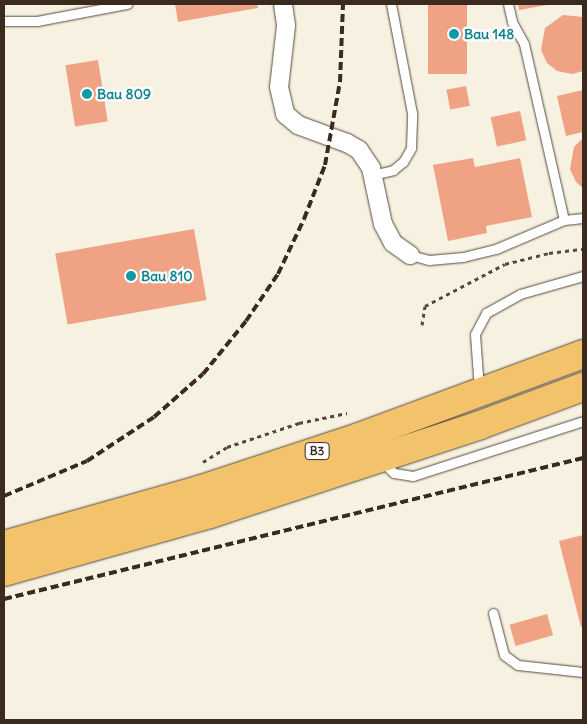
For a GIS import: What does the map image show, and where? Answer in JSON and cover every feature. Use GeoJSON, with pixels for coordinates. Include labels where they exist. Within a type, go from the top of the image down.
{"type":"FeatureCollection","features":[{"type":"Feature","properties":{"kind":"main road","name":"B3"},"geometry":{"type":"LineString","coordinates":[[4,545],[199,490],[479,393],[583,354]]}},
{"type":"Feature","properties":{"kind":"main road","name":"B3"},"geometry":{"type":"LineString","coordinates":[[4,572],[210,514],[583,388]]}},
{"type":"Feature","properties":{"kind":"street"},"geometry":{"type":"LineString","coordinates":[[283,4],[286,26],[279,87],[285,114],[298,125],[347,142],[359,150],[372,175],[383,224],[393,243],[410,255]]}},
{"type":"Feature","properties":{"kind":"lane"},"geometry":{"type":"LineString","coordinates":[[4,20],[38,21],[127,4]]}},
{"type":"Feature","properties":{"kind":"lane"},"geometry":{"type":"LineString","coordinates":[[372,175],[393,170],[403,162],[411,148],[412,113],[391,4]]}},
{"type":"Feature","properties":{"kind":"lane"},"geometry":{"type":"LineString","coordinates":[[508,4],[512,22],[524,44],[564,220]]}},
{"type":"Feature","properties":{"kind":"lane"},"geometry":{"type":"LineString","coordinates":[[410,255],[429,260],[463,257],[498,248],[564,220],[583,218]]}},
{"type":"Feature","properties":{"kind":"lane"},"geometry":{"type":"LineString","coordinates":[[479,393],[474,358],[475,334],[486,313],[520,294],[583,276]]}},
{"type":"Feature","properties":{"kind":"lane"},"geometry":{"type":"LineString","coordinates":[[379,458],[394,473],[413,476],[583,421]]}},
{"type":"Feature","properties":{"kind":"lane"},"geometry":{"type":"LineString","coordinates":[[493,613],[504,655],[518,666],[583,672]]}},
{"type":"Feature","properties":{"kind":"path"},"geometry":{"type":"LineString","coordinates":[[422,325],[425,306],[505,264],[550,253],[583,249]]}},
{"type":"Feature","properties":{"kind":"building"},"geometry":{"type":"Polygon","coordinates":[[[175,4],[257,4],[258,8],[178,22],[175,4]]]}},
{"type":"Feature","properties":{"kind":"building","name":"Bau 148"},"geometry":{"type":"Polygon","coordinates":[[[428,4],[467,4],[467,74],[428,74],[428,4]]]}},
{"type":"Feature","properties":{"kind":"building"},"geometry":{"type":"Polygon","coordinates":[[[518,4],[546,4],[547,5],[519,10],[518,4]]]}},
{"type":"Feature","properties":{"kind":"building"},"geometry":{"type":"Polygon","coordinates":[[[563,15],[583,17],[583,71],[572,74],[557,71],[547,63],[541,50],[545,28],[563,15]]]}},
{"type":"Feature","properties":{"kind":"building","name":"Bau 809"},"geometry":{"type":"Polygon","coordinates":[[[98,60],[108,121],[75,126],[65,65],[98,60]]]}},
{"type":"Feature","properties":{"kind":"building"},"geometry":{"type":"Polygon","coordinates":[[[466,86],[470,106],[450,109],[446,90],[466,86]]]}},
{"type":"Feature","properties":{"kind":"building"},"geometry":{"type":"Polygon","coordinates":[[[583,90],[583,132],[566,136],[557,96],[583,90]]]}},
{"type":"Feature","properties":{"kind":"building"},"geometry":{"type":"Polygon","coordinates":[[[520,111],[526,140],[497,147],[491,117],[520,111]]]}},
{"type":"Feature","properties":{"kind":"building"},"geometry":{"type":"Polygon","coordinates":[[[583,138],[583,188],[576,182],[570,169],[574,147],[583,138]]]}},
{"type":"Feature","properties":{"kind":"building"},"geometry":{"type":"Polygon","coordinates":[[[473,158],[475,167],[520,158],[532,217],[486,226],[487,233],[448,241],[433,165],[473,158]]]}},
{"type":"Feature","properties":{"kind":"building","name":"Bau 810"},"geometry":{"type":"Polygon","coordinates":[[[194,229],[207,300],[68,324],[55,253],[194,229]]]}},
{"type":"Feature","properties":{"kind":"building"},"geometry":{"type":"Polygon","coordinates":[[[583,535],[583,627],[581,627],[559,541],[583,535]]]}},
{"type":"Feature","properties":{"kind":"building"},"geometry":{"type":"Polygon","coordinates":[[[547,614],[553,635],[516,646],[510,625],[547,614]]]}},
{"type":"Feature","properties":{"kind":"railway"},"geometry":{"type":"LineString","coordinates":[[4,496],[87,461],[154,417],[203,374],[246,321],[278,274],[304,219],[325,165],[340,82],[343,4]]}},
{"type":"Feature","properties":{"kind":"railway"},"geometry":{"type":"LineString","coordinates":[[4,599],[583,458]]}},
{"type":"Feature","properties":{"kind":"place","name":"Bau 148"},"geometry":{"type":"Point","coordinates":[454,34]}},
{"type":"Feature","properties":{"kind":"place","name":"Bau 809"},"geometry":{"type":"Point","coordinates":[87,94]}},
{"type":"Feature","properties":{"kind":"place","name":"Bau 810"},"geometry":{"type":"Point","coordinates":[131,276]}}]}
